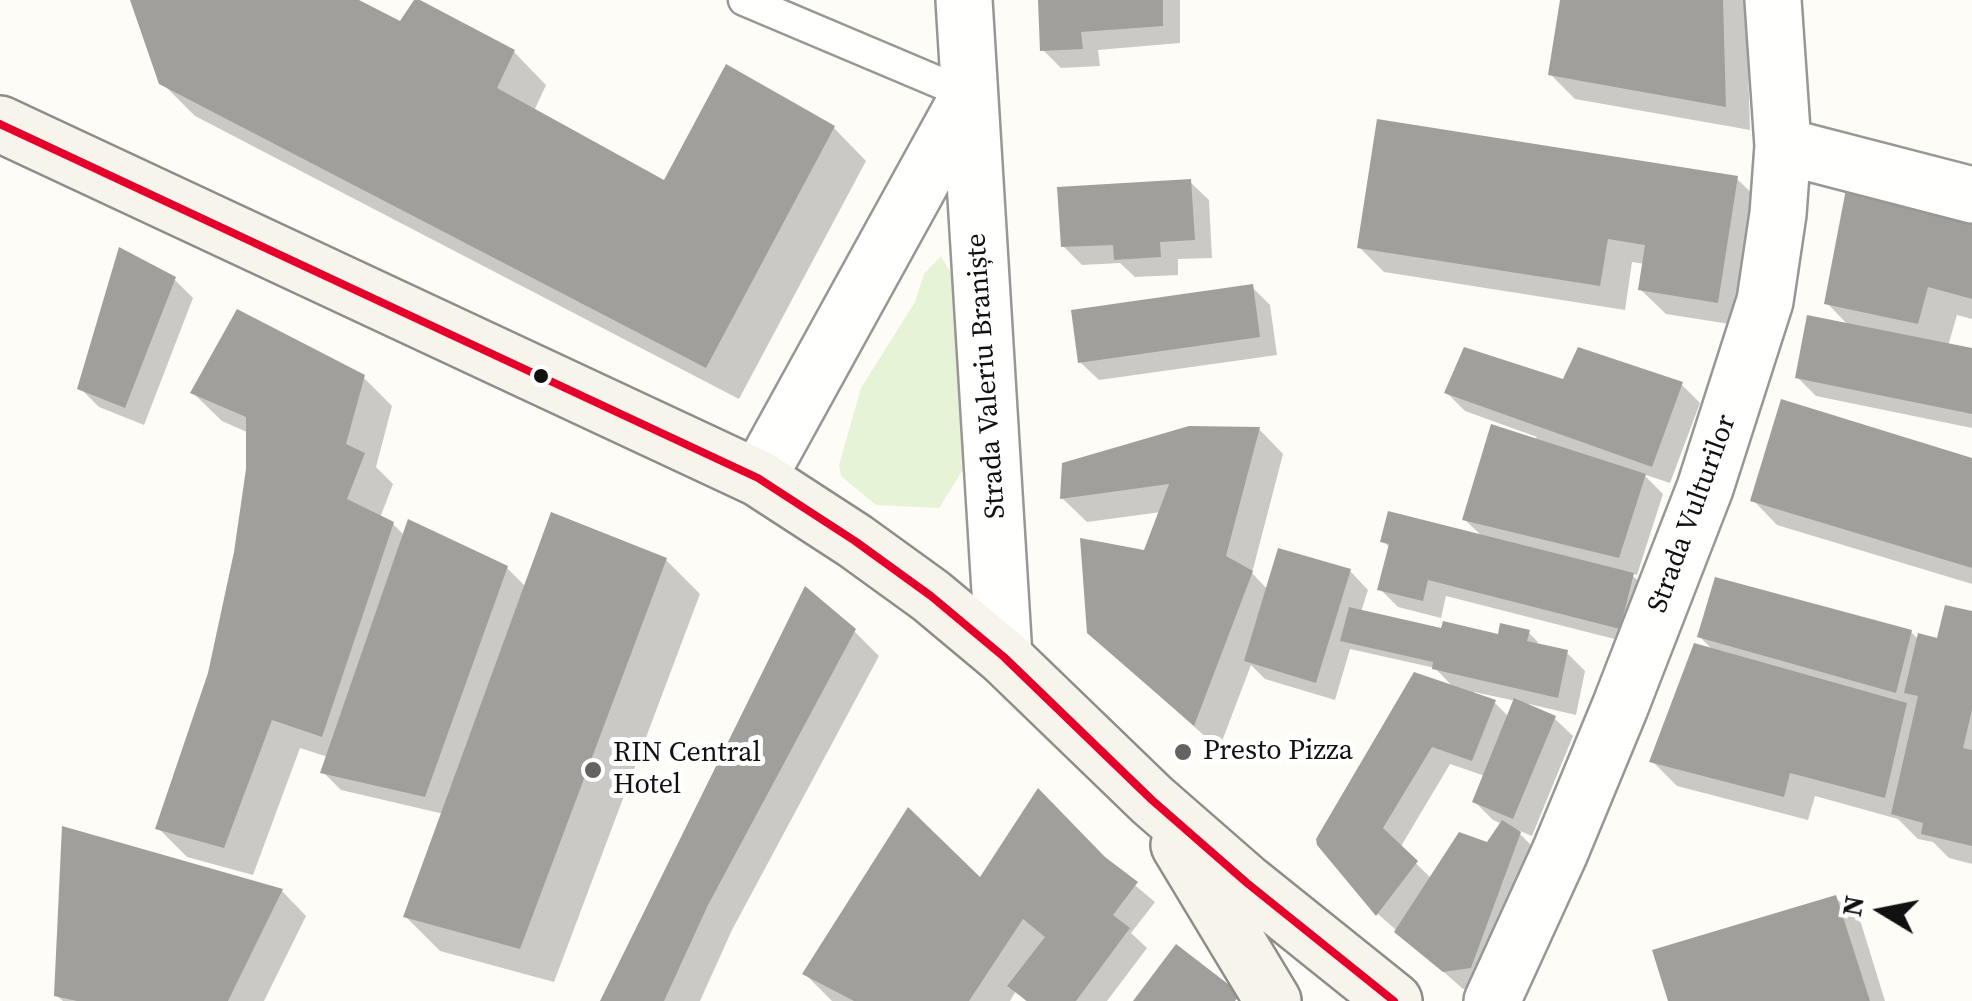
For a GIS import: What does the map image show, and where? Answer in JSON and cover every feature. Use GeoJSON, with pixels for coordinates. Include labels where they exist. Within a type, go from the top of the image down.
{"type":"FeatureCollection","features":[{"type":"Feature","properties":{"kind":"street","name":"Strada Valeriu Braniște"},"geometry":{"type":"LineString","coordinates":[[964,0],[1004,656]]}},
{"type":"Feature","properties":{"kind":"street","name":"Strada Vulturilor"},"geometry":{"type":"LineString","coordinates":[[1492,1001],[1583,798],[1706,488],[1765,301],[1784,146],[1774,0]]}},
{"type":"Feature","properties":{"kind":"street"},"geometry":{"type":"LineString","coordinates":[[758,478],[969,95]]}},
{"type":"Feature","properties":{"kind":"street"},"geometry":{"type":"LineString","coordinates":[[0,124],[758,478],[900,574],[1004,656],[1152,800],[1247,883],[1394,1001]]}},
{"type":"Feature","properties":{"kind":"street"},"geometry":{"type":"LineString","coordinates":[[1784,146],[1972,195]]}},
{"type":"Feature","properties":{"kind":"street"},"geometry":{"type":"LineString","coordinates":[[1152,800],[1274,1001]]}},
{"type":"Feature","properties":{"kind":"lane"},"geometry":{"type":"LineString","coordinates":[[744,0],[969,95]]}},
{"type":"Feature","properties":{"kind":"green space"},"geometry":{"type":"Polygon","coordinates":[[[941,256],[952,275],[969,460],[939,508],[876,505],[841,476],[839,465],[861,388],[915,302],[924,274],[941,256]]]}},
{"type":"Feature","properties":{"kind":"building"},"geometry":{"type":"Polygon","coordinates":[[[130,0],[359,0],[400,21],[414,0],[420,0],[515,50],[497,88],[664,180],[726,64],[835,126],[706,368],[159,84],[130,0]]]}},
{"type":"Feature","properties":{"kind":"building"},"geometry":{"type":"Polygon","coordinates":[[[1038,0],[1163,0],[1163,26],[1081,32],[1083,49],[1040,51],[1038,0]]]}},
{"type":"Feature","properties":{"kind":"building"},"geometry":{"type":"Polygon","coordinates":[[[1560,0],[1723,0],[1726,107],[1548,75],[1560,0]]]}},
{"type":"Feature","properties":{"kind":"building"},"geometry":{"type":"Polygon","coordinates":[[[1377,119],[1738,176],[1718,303],[1638,290],[1645,245],[1608,239],[1600,286],[1357,248],[1377,119]]]}},
{"type":"Feature","properties":{"kind":"building"},"geometry":{"type":"Polygon","coordinates":[[[1191,179],[1195,240],[1160,242],[1161,257],[1114,260],[1113,245],[1061,247],[1057,187],[1191,179]]]}},
{"type":"Feature","properties":{"kind":"building"},"geometry":{"type":"Polygon","coordinates":[[[1846,189],[1972,221],[1972,299],[1928,287],[1918,324],[1824,304],[1846,189]]]}},
{"type":"Feature","properties":{"kind":"building"},"geometry":{"type":"Polygon","coordinates":[[[119,247],[176,277],[125,408],[77,389],[119,247]]]}},
{"type":"Feature","properties":{"kind":"building"},"geometry":{"type":"Polygon","coordinates":[[[1253,284],[1260,337],[1078,363],[1071,310],[1253,284]]]}},
{"type":"Feature","properties":{"kind":"building"},"geometry":{"type":"Polygon","coordinates":[[[237,309],[365,375],[346,444],[365,453],[347,499],[394,522],[322,737],[272,720],[224,848],[155,829],[208,673],[234,552],[246,469],[246,417],[190,393],[237,309]]]}},
{"type":"Feature","properties":{"kind":"building"},"geometry":{"type":"Polygon","coordinates":[[[1807,315],[1972,348],[1972,414],[1795,378],[1807,315]]]}},
{"type":"Feature","properties":{"kind":"building"},"geometry":{"type":"Polygon","coordinates":[[[1464,347],[1563,379],[1578,347],[1683,382],[1652,467],[1444,393],[1464,347]]]}},
{"type":"Feature","properties":{"kind":"building"},"geometry":{"type":"Polygon","coordinates":[[[1781,399],[1972,458],[1972,568],[1750,501],[1781,399]]]}},
{"type":"Feature","properties":{"kind":"building"},"geometry":{"type":"Polygon","coordinates":[[[1491,424],[1646,474],[1619,558],[1462,520],[1491,424]]]}},
{"type":"Feature","properties":{"kind":"building"},"geometry":{"type":"Polygon","coordinates":[[[1189,426],[1260,427],[1226,556],[1253,571],[1194,726],[1087,633],[1080,538],[1144,550],[1169,484],[1060,499],[1062,463],[1189,426]]]}},
{"type":"Feature","properties":{"kind":"building"},"geometry":{"type":"Polygon","coordinates":[[[1388,511],[1634,573],[1620,629],[1428,580],[1423,601],[1377,590],[1389,544],[1380,542],[1388,511]]]}},
{"type":"Feature","properties":{"kind":"building"},"geometry":{"type":"Polygon","coordinates":[[[551,512],[667,558],[520,949],[403,917],[551,512]]]}},
{"type":"Feature","properties":{"kind":"building"},"geometry":{"type":"Polygon","coordinates":[[[408,519],[508,566],[425,797],[320,773],[408,519]]]}},
{"type":"Feature","properties":{"kind":"building"},"geometry":{"type":"Polygon","coordinates":[[[1278,548],[1351,569],[1316,683],[1244,661],[1278,548]]]}},
{"type":"Feature","properties":{"kind":"building"},"geometry":{"type":"Polygon","coordinates":[[[1715,577],[1912,630],[1896,693],[1697,637],[1715,577]]]}},
{"type":"Feature","properties":{"kind":"building"},"geometry":{"type":"Polygon","coordinates":[[[805,586],[856,629],[708,905],[664,1001],[600,1001],[805,586]]]}},
{"type":"Feature","properties":{"kind":"building"},"geometry":{"type":"Polygon","coordinates":[[[1945,605],[1972,611],[1972,710],[1963,748],[1972,750],[1972,846],[1921,834],[1923,823],[1891,814],[1918,696],[1904,693],[1918,633],[1937,638],[1945,605]]]}},
{"type":"Feature","properties":{"kind":"building"},"geometry":{"type":"Polygon","coordinates":[[[1349,607],[1441,628],[1443,621],[1498,634],[1500,623],[1530,630],[1527,641],[1568,650],[1558,698],[1432,669],[1433,662],[1340,641],[1349,607]]]}},
{"type":"Feature","properties":{"kind":"building"},"geometry":{"type":"Polygon","coordinates":[[[1694,643],[1907,703],[1885,798],[1790,773],[1784,797],[1649,762],[1694,643]]]}},
{"type":"Feature","properties":{"kind":"building"},"geometry":{"type":"Polygon","coordinates":[[[1414,672],[1496,700],[1472,761],[1432,747],[1383,828],[1418,861],[1376,916],[1316,839],[1414,672]]]}},
{"type":"Feature","properties":{"kind":"building"},"geometry":{"type":"Polygon","coordinates":[[[1514,698],[1556,716],[1513,819],[1472,802],[1514,698]]]}},
{"type":"Feature","properties":{"kind":"building"},"geometry":{"type":"Polygon","coordinates":[[[1038,788],[1105,857],[1138,882],[1113,915],[1130,928],[1076,1001],[1027,1001],[1007,986],[1045,937],[1023,919],[969,1001],[854,1001],[802,974],[908,807],[980,877],[1038,788]]]}},
{"type":"Feature","properties":{"kind":"building"},"geometry":{"type":"Polygon","coordinates":[[[1502,820],[1521,832],[1471,968],[1443,972],[1394,932],[1459,832],[1487,842],[1502,820]]]}},
{"type":"Feature","properties":{"kind":"building"},"geometry":{"type":"Polygon","coordinates":[[[62,826],[283,889],[228,1001],[77,1001],[54,996],[62,826]]]}},
{"type":"Feature","properties":{"kind":"building"},"geometry":{"type":"Polygon","coordinates":[[[1836,895],[1870,1001],[1668,1001],[1652,950],[1836,895]]]}},
{"type":"Feature","properties":{"kind":"building"},"geometry":{"type":"Polygon","coordinates":[[[1176,944],[1241,994],[1235,1001],[1133,1001],[1176,944]]]}},
{"type":"Feature","properties":{"kind":"transit line"},"geometry":{"type":"LineString","coordinates":[[0,124],[758,478],[931,596],[1004,657],[1152,800],[1247,883],[1394,1001]]}},
{"type":"Feature","properties":{"kind":"place","name":"Presto Pizza"},"geometry":{"type":"Point","coordinates":[1183,752]}},
{"type":"Feature","properties":{"kind":"place","name":"RIN Central Hotel"},"geometry":{"type":"Point","coordinates":[593,770]}}]}
